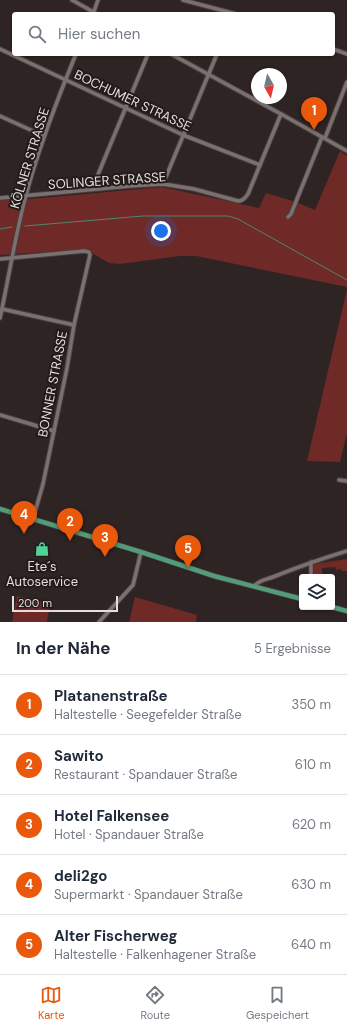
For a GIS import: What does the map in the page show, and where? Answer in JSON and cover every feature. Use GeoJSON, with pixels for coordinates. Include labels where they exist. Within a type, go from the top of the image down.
{"type":"FeatureCollection","features":[{"type":"Feature","properties":{"kind":"main road"},"geometry":{"type":"LineString","coordinates":[[0,510],[142,552],[214,576],[299,598]]}},
{"type":"Feature","properties":{"kind":"main road"},"geometry":{"type":"LineString","coordinates":[[335,608],[347,611]]}},
{"type":"Feature","properties":{"kind":"street"},"geometry":{"type":"LineString","coordinates":[[72,0],[93,12]]}},
{"type":"Feature","properties":{"kind":"street"},"geometry":{"type":"LineString","coordinates":[[95,12],[98,0]]}},
{"type":"Feature","properties":{"kind":"street"},"geometry":{"type":"LineString","coordinates":[[183,0],[227,12]]}},
{"type":"Feature","properties":{"kind":"street","name":"BOCHUMER STRASSE"},"geometry":{"type":"LineString","coordinates":[[0,49],[12,55]]}},
{"type":"Feature","properties":{"kind":"street"},"geometry":{"type":"LineString","coordinates":[[335,50],[347,54]]}},
{"type":"Feature","properties":{"kind":"street","name":"BOCHUMER STRASSE"},"geometry":{"type":"LineString","coordinates":[[15,56],[183,135],[260,165]]}},
{"type":"Feature","properties":{"kind":"street","name":"KÖLNER STRASSE"},"geometry":{"type":"LineString","coordinates":[[0,318],[26,196],[44,136],[75,56]]}},
{"type":"Feature","properties":{"kind":"street"},"geometry":{"type":"LineString","coordinates":[[92,189],[147,56]]}},
{"type":"Feature","properties":{"kind":"street"},"geometry":{"type":"LineString","coordinates":[[174,56],[347,151]]}},
{"type":"Feature","properties":{"kind":"street"},"geometry":{"type":"LineString","coordinates":[[163,184],[216,56]]}},
{"type":"Feature","properties":{"kind":"street"},"geometry":{"type":"LineString","coordinates":[[288,217],[291,214],[347,82]]}},
{"type":"Feature","properties":{"kind":"street"},"geometry":{"type":"LineString","coordinates":[[260,165],[281,114]]}},
{"type":"Feature","properties":{"kind":"street"},"geometry":{"type":"LineString","coordinates":[[0,116],[44,136]]}},
{"type":"Feature","properties":{"kind":"street","name":"SOLINGER STRASSE"},"geometry":{"type":"LineString","coordinates":[[0,198],[163,184],[194,189],[242,201],[248,194],[260,165]]}},
{"type":"Feature","properties":{"kind":"street","name":"BONNER STRASSE"},"geometry":{"type":"LineString","coordinates":[[12,258],[84,251],[89,252],[90,255],[74,325],[43,484],[33,519]]}},
{"type":"Feature","properties":{"kind":"street"},"geometry":{"type":"LineString","coordinates":[[0,259],[12,258]]}},
{"type":"Feature","properties":{"kind":"street"},"geometry":{"type":"LineString","coordinates":[[2,309],[74,325]]}},
{"type":"Feature","properties":{"kind":"street"},"geometry":{"type":"LineString","coordinates":[[0,415],[54,431]]}},
{"type":"Feature","properties":{"kind":"street"},"geometry":{"type":"LineString","coordinates":[[339,480],[347,481]]}},
{"type":"Feature","properties":{"kind":"street"},"geometry":{"type":"LineString","coordinates":[[254,586],[258,582],[311,562],[347,551]]}},
{"type":"Feature","properties":{"kind":"street"},"geometry":{"type":"LineString","coordinates":[[99,622],[133,585],[142,552]]}},
{"type":"Feature","properties":{"kind":"street"},"geometry":{"type":"LineString","coordinates":[[311,562],[311,574]]}},
{"type":"Feature","properties":{"kind":"shaded area"},"geometry":{"type":"Polygon","coordinates":[[[340,151],[347,156],[347,287],[196,256],[180,256],[120,264],[109,263],[92,253],[91,249],[0,255],[0,200],[31,199],[162,187],[259,208],[266,193],[296,202],[315,210],[340,151]]]}},
{"type":"Feature","properties":{"kind":"shaded area"},"geometry":{"type":"Polygon","coordinates":[[[347,289],[347,433],[340,462],[307,461],[347,289]]]}},
{"type":"Feature","properties":{"kind":"shaded area"},"geometry":{"type":"Polygon","coordinates":[[[347,559],[347,571],[342,571],[341,569],[336,570],[335,567],[322,568],[322,574],[314,574],[314,564],[347,559]]]}},
{"type":"Feature","properties":{"kind":"shaded area"},"geometry":{"type":"Polygon","coordinates":[[[17,596],[50,604],[47,622],[12,622],[17,596]]]}},
{"type":"Feature","properties":{"kind":"shaded area"},"geometry":{"type":"Polygon","coordinates":[[[135,597],[197,615],[196,622],[129,622],[135,597]]]}},
{"type":"Feature","properties":{"kind":"waterway"},"geometry":{"type":"LineString","coordinates":[[25,226],[143,216],[228,216],[238,219],[347,280]]}},
{"type":"Feature","properties":{"kind":"waterway"},"geometry":{"type":"LineString","coordinates":[[0,229],[12,227]]}},
{"type":"Feature","properties":{"kind":"place","name":"Platanenstraße"},"geometry":{"type":"Point","coordinates":[314,130]}},
{"type":"Feature","properties":{"kind":"place","name":"deli2go"},"geometry":{"type":"Point","coordinates":[24,534]}},
{"type":"Feature","properties":{"kind":"place","name":"Sawito"},"geometry":{"type":"Point","coordinates":[70,541]}},
{"type":"Feature","properties":{"kind":"place","name":"Ete´s Autoservice"},"geometry":{"type":"Point","coordinates":[42,549]}},
{"type":"Feature","properties":{"kind":"place","name":"Hotel Falkensee"},"geometry":{"type":"Point","coordinates":[105,557]}},
{"type":"Feature","properties":{"kind":"place","name":"Alter Fischerweg"},"geometry":{"type":"Point","coordinates":[188,568]}}]}
